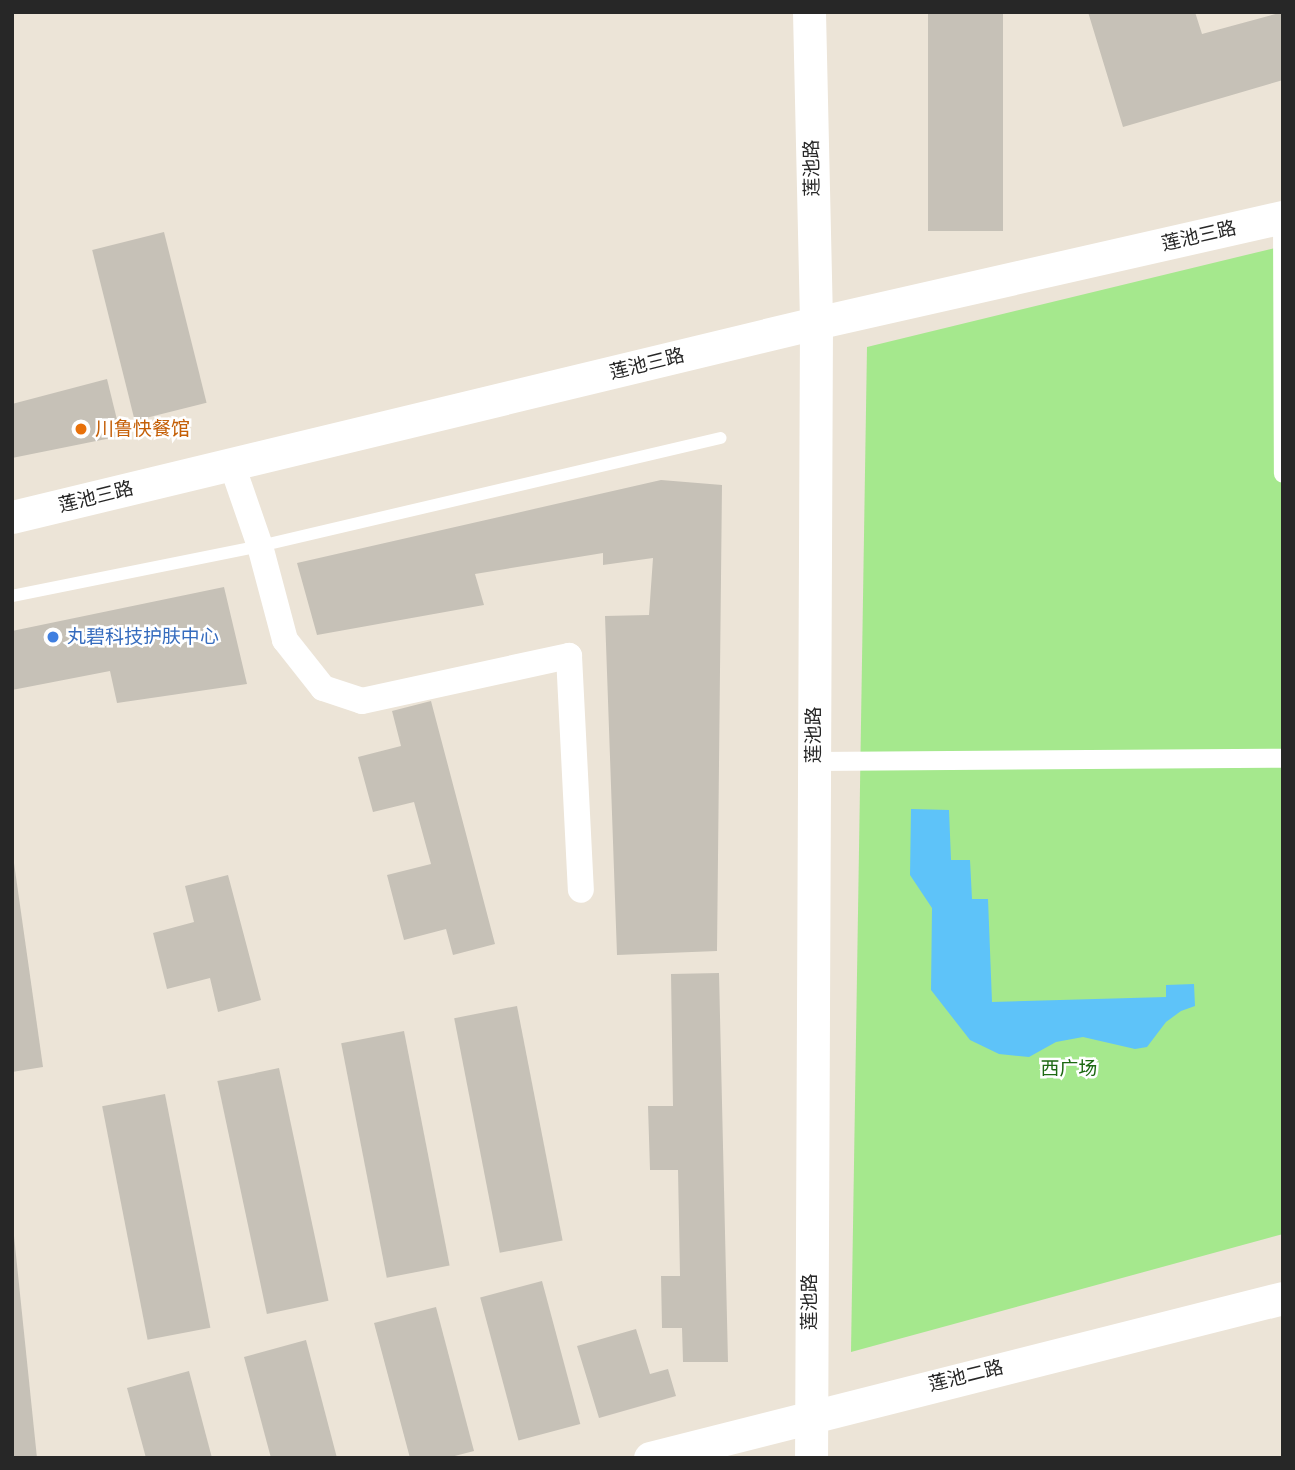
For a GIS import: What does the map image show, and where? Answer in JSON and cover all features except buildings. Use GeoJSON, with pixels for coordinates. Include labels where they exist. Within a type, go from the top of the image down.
{"type":"FeatureCollection","features":[{"type":"Feature","properties":{"kind":"street","name":"莲池路"},"geometry":{"type":"LineString","coordinates":[[809,12],[816,323],[811,1458]]}},
{"type":"Feature","properties":{"kind":"street","name":"莲池三路"},"geometry":{"type":"LineString","coordinates":[[12,517],[816,323],[1282,217]]}},
{"type":"Feature","properties":{"kind":"street"},"geometry":{"type":"LineString","coordinates":[[1282,217],[1283,473]]}},
{"type":"Feature","properties":{"kind":"street"},"geometry":{"type":"LineString","coordinates":[[232,465],[260,546],[285,640],[323,688],[362,701],[569,656],[581,890]]}},
{"type":"Feature","properties":{"kind":"street"},"geometry":{"type":"LineString","coordinates":[[814,761],[1283,758]]}},
{"type":"Feature","properties":{"kind":"street","name":"莲池二路"},"geometry":{"type":"LineString","coordinates":[[650,1458],[810,1415],[1283,1298]]}},
{"type":"Feature","properties":{"kind":"lane"},"geometry":{"type":"LineString","coordinates":[[12,596],[260,546],[721,438]]}},
{"type":"Feature","properties":{"kind":"green space","name":"西广场"},"geometry":{"type":"Polygon","coordinates":[[[1283,246],[1283,1234],[851,1352],[867,347],[1283,246]]]}},
{"type":"Feature","properties":{"kind":"water"},"geometry":{"type":"Polygon","coordinates":[[[911,809],[949,810],[951,860],[970,860],[972,899],[988,899],[992,1002],[1166,997],[1166,985],[1194,984],[1195,1006],[1181,1011],[1166,1022],[1147,1047],[1135,1049],[1083,1037],[1056,1042],[1029,1057],[999,1054],[970,1040],[931,990],[932,908],[910,875],[911,809]]]}},
{"type":"Feature","properties":{"kind":"place","name":"川鲁快餐馆"},"geometry":{"type":"Point","coordinates":[81,429]}},
{"type":"Feature","properties":{"kind":"place","name":"丸碧科技护肤中心"},"geometry":{"type":"Point","coordinates":[53,637]}}]}
